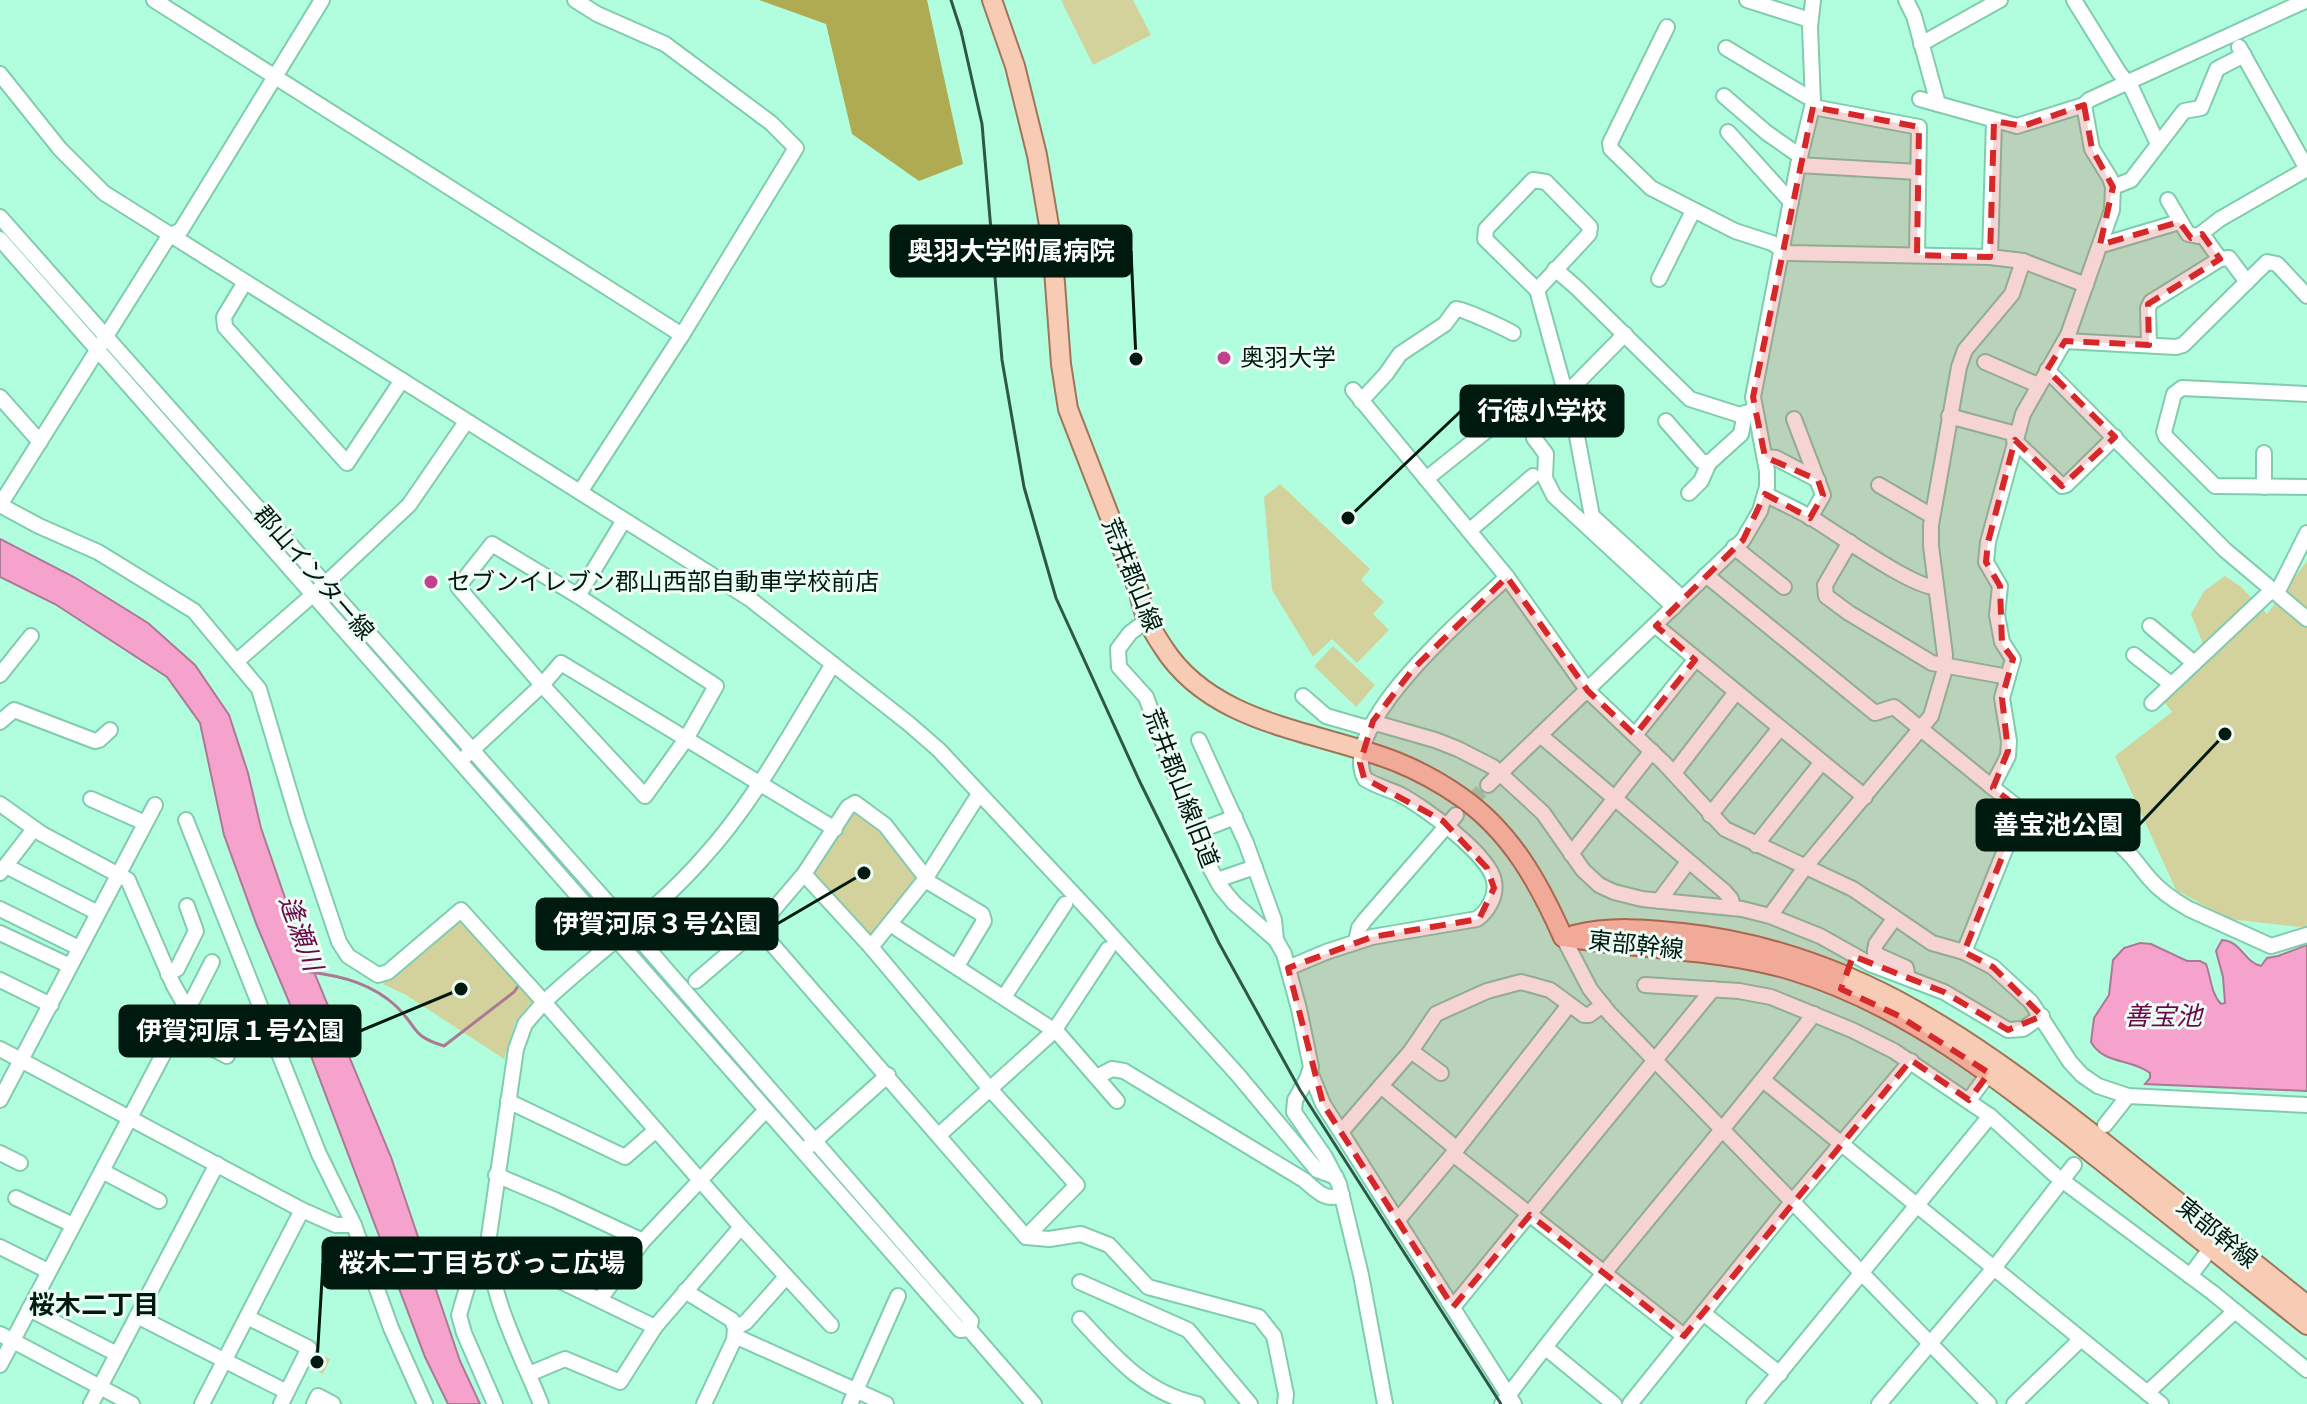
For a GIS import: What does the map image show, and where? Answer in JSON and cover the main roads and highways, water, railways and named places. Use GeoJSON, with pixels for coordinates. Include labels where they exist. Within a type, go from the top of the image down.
{"type":"FeatureCollection","features":[{"type":"Feature","properties":{"kind":"main road","name":"荒井郡山線"},"geometry":{"type":"LineString","coordinates":[[992,0],[1015,66],[1037,155],[1052,243],[1061,364],[1068,409],[1139,592],[1146,621],[1172,663],[1190,682],[1216,700],[1428,776],[1478,810],[1504,836],[1529,869],[1563,937]]}},
{"type":"Feature","properties":{"kind":"main road","name":"東部幹線"},"geometry":{"type":"LineString","coordinates":[[1563,937],[1597,929],[1618,928],[1704,935],[1794,956],[1890,995],[1941,1023],[1997,1061],[2307,1305]]}},
{"type":"Feature","properties":{"kind":"main road","name":"東部幹線"},"geometry":{"type":"LineString","coordinates":[[1563,937],[1602,944],[1681,949],[1791,970],[1899,1016],[1989,1073],[2307,1325]]}},
{"type":"Feature","properties":{"kind":"water"},"geometry":{"type":"Polygon","coordinates":[[[0,539],[74,577],[148,623],[195,665],[229,715],[248,773],[261,828],[294,924],[391,1157],[460,1361],[480,1404],[448,1404],[425,1357],[224,835],[200,723],[167,677],[55,604],[0,577],[0,539]]]}},
{"type":"Feature","properties":{"kind":"water","name":"善宝池"},"geometry":{"type":"Polygon","coordinates":[[[2222,940],[2234,944],[2261,966],[2267,958],[2307,945],[2307,1091],[2145,1084],[2150,1073],[2110,1058],[2091,1042],[2094,1018],[2109,995],[2113,960],[2124,948],[2140,943],[2151,944],[2187,961],[2206,964],[2213,990],[2221,1004],[2225,1003],[2223,977],[2216,951],[2222,940]]]}},
{"type":"Feature","properties":{"kind":"waterway","name":"逢瀬川"},"geometry":{"type":"LineString","coordinates":[[310,972],[345,979],[378,992],[397,1007],[420,1035],[444,1046],[514,992],[521,982]]}},
{"type":"Feature","properties":{"kind":"tunnel"},"geometry":{"type":"LineString","coordinates":[[1456,815],[1488,785]]}},
{"type":"Feature","properties":{"kind":"railway"},"geometry":{"type":"LineString","coordinates":[[951,0],[982,124],[1002,360],[1024,487],[1056,598],[1139,780],[1219,943],[1300,1090],[1501,1404]]}},
{"type":"Feature","properties":{"kind":"place","name":"奥羽大学"},"geometry":{"type":"Point","coordinates":[1224,358]}},
{"type":"Feature","properties":{"kind":"place","name":"奥羽大学附属病院"},"geometry":{"type":"Point","coordinates":[1136,359]}},
{"type":"Feature","properties":{"kind":"place","name":"行徳小学校"},"geometry":{"type":"Point","coordinates":[1348,518]}},
{"type":"Feature","properties":{"kind":"place","name":"セブンイレブン郡山西部自動車学校前店"},"geometry":{"type":"Point","coordinates":[431,582]}},
{"type":"Feature","properties":{"kind":"place","name":"善宝池公園"},"geometry":{"type":"Point","coordinates":[2225,734]}},
{"type":"Feature","properties":{"kind":"place","name":"伊賀河原３号公園"},"geometry":{"type":"Point","coordinates":[864,873]}},
{"type":"Feature","properties":{"kind":"place","name":"伊賀河原１号公園"},"geometry":{"type":"Point","coordinates":[461,989]}},
{"type":"Feature","properties":{"kind":"place","name":"桜木二丁目ちびっこ広場"},"geometry":{"type":"Point","coordinates":[317,1362]}},
{"type":"Feature","properties":{"kind":"district","name":"桜木二丁目"},"geometry":{"type":"Point","coordinates":[94,1305]}}]}
